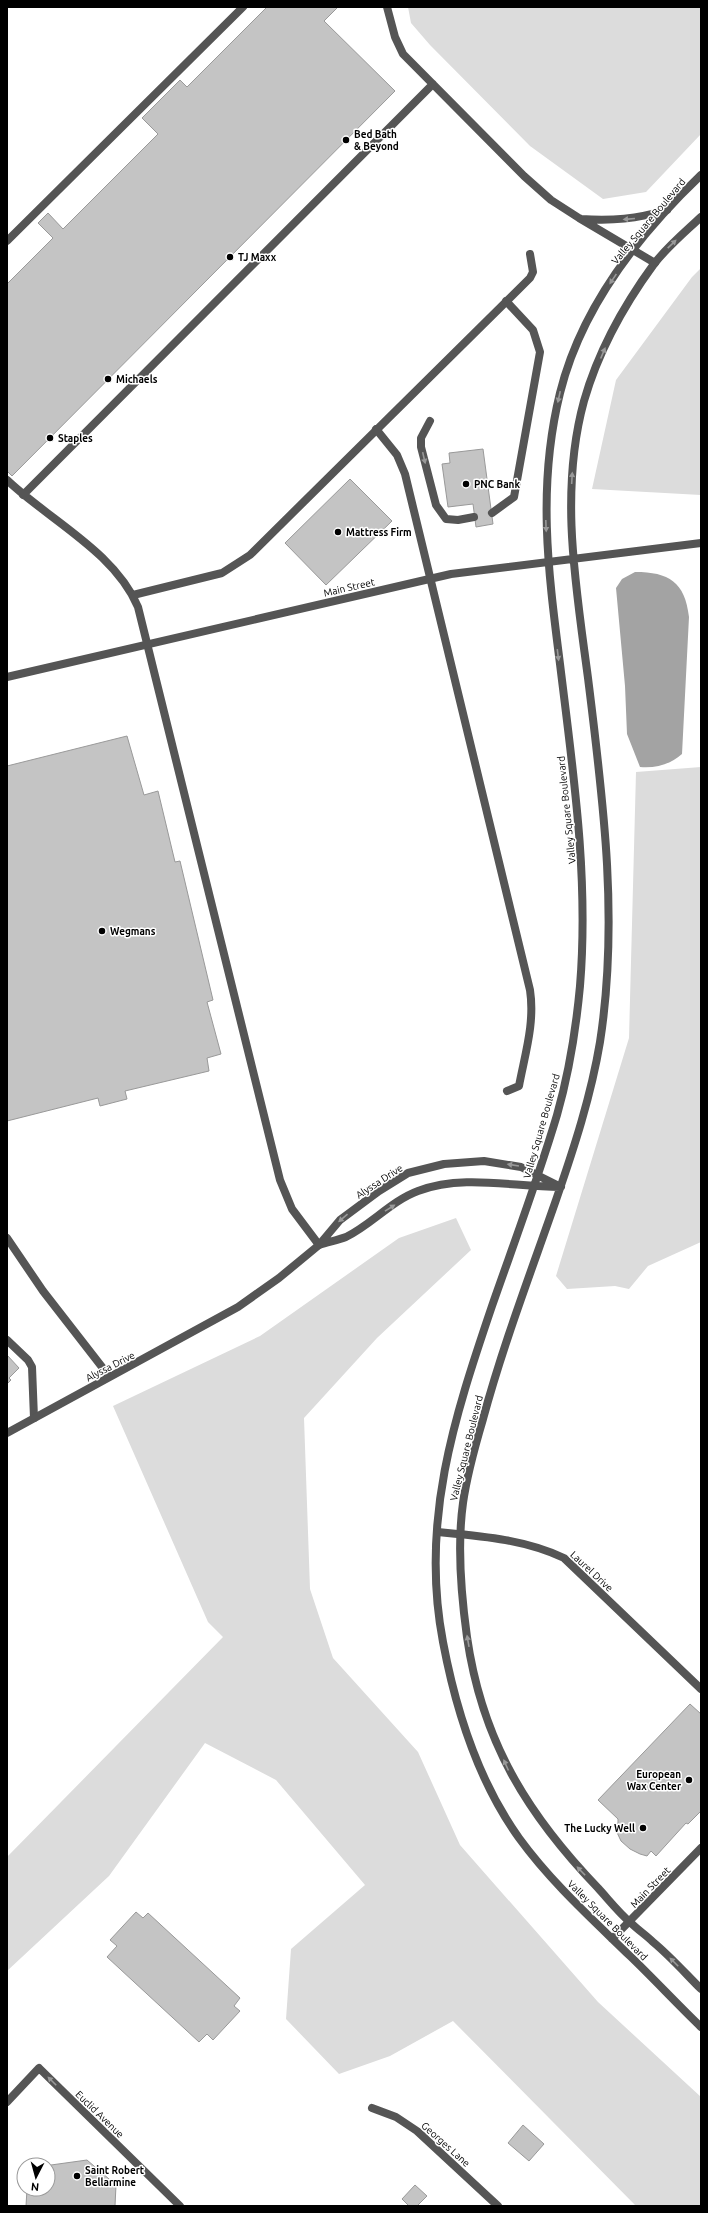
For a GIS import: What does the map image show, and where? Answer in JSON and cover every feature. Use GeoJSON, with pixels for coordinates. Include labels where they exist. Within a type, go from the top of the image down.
{"type":"FeatureCollection","features":[{"type":"Feature","properties":{"kind":"street"},"geometry":{"type":"LineString","coordinates":[[7,241],[243,7]]}},
{"type":"Feature","properties":{"kind":"street"},"geometry":{"type":"LineString","coordinates":[[387,7],[395,37],[403,54],[524,176],[551,200],[655,263]]}},
{"type":"Feature","properties":{"kind":"street"},"geometry":{"type":"LineString","coordinates":[[23,495],[433,84]]}},
{"type":"Feature","properties":{"kind":"street","name":"Valley Square Boulevard"},"geometry":{"type":"LineString","coordinates":[[701,175],[667,210],[634,250],[601,298],[584,328],[571,357],[560,390],[553,426],[546,479],[546,531],[548,562],[579,824],[583,894],[580,988],[571,1056],[557,1114],[451,1433],[441,1486],[437,1532],[436,1573],[442,1637],[462,1723],[471,1748],[518,1837],[576,1906],[701,2028]]}},
{"type":"Feature","properties":{"kind":"street"},"geometry":{"type":"LineString","coordinates":[[579,218],[613,220],[639,218],[667,210]]}},
{"type":"Feature","properties":{"kind":"street","name":"Valley Square Boulevard"},"geometry":{"type":"LineString","coordinates":[[701,216],[655,263],[627,304],[609,337],[584,403],[572,473],[571,514],[574,559],[605,832],[609,928],[608,957],[600,1043],[581,1127],[492,1384],[464,1497],[461,1534],[461,1565],[468,1639],[477,1687],[490,1728],[508,1770],[529,1805],[558,1844],[630,1922],[654,1942],[701,1989]]}},
{"type":"Feature","properties":{"kind":"street"},"geometry":{"type":"LineString","coordinates":[[133,595],[222,573],[250,555],[530,278],[533,272],[530,254]]}},
{"type":"Feature","properties":{"kind":"street"},"geometry":{"type":"LineString","coordinates":[[492,513],[514,497],[540,352],[533,330],[506,301]]}},
{"type":"Feature","properties":{"kind":"street"},"geometry":{"type":"LineString","coordinates":[[430,421],[421,438],[421,447],[436,505],[446,519],[458,520],[474,516]]}},
{"type":"Feature","properties":{"kind":"street"},"geometry":{"type":"LineString","coordinates":[[376,429],[402,465],[431,579],[532,1000],[531,1025],[519,1086],[507,1091]]}},
{"type":"Feature","properties":{"kind":"street"},"geometry":{"type":"LineString","coordinates":[[7,480],[23,495],[79,537],[124,581],[133,595],[148,645],[280,1180],[292,1209],[319,1245]]}},
{"type":"Feature","properties":{"kind":"street","name":"Main Street"},"geometry":{"type":"LineString","coordinates":[[7,677],[451,574],[701,543]]}},
{"type":"Feature","properties":{"kind":"street","name":"Alyssa Drive"},"geometry":{"type":"LineString","coordinates":[[7,1433],[238,1307],[279,1278],[319,1245],[340,1220],[379,1191],[408,1173],[444,1164],[484,1162],[521,1167],[561,1187]]}},
{"type":"Feature","properties":{"kind":"street","name":"Alyssa Drive"},"geometry":{"type":"LineString","coordinates":[[319,1245],[346,1237],[389,1207],[416,1192],[447,1183],[471,1182],[533,1187],[561,1187]]}},
{"type":"Feature","properties":{"kind":"street"},"geometry":{"type":"LineString","coordinates":[[7,1238],[43,1291],[109,1376]]}},
{"type":"Feature","properties":{"kind":"street"},"geometry":{"type":"LineString","coordinates":[[7,1340],[28,1360],[32,1367],[34,1418]]}},
{"type":"Feature","properties":{"kind":"street","name":"Laurel Drive"},"geometry":{"type":"LineString","coordinates":[[437,1532],[528,1544],[564,1558],[701,1689]]}},
{"type":"Feature","properties":{"kind":"street","name":"Main Street"},"geometry":{"type":"LineString","coordinates":[[612,1940],[701,1848]]}},
{"type":"Feature","properties":{"kind":"street","name":"Euclid Avenue"},"geometry":{"type":"LineString","coordinates":[[7,2102],[39,2068],[180,2206]]}},
{"type":"Feature","properties":{"kind":"street","name":"Georges Lane"},"geometry":{"type":"LineString","coordinates":[[372,2108],[396,2117],[417,2131],[498,2206]]}},
{"type":"Feature","properties":{"kind":"shaded area"},"geometry":{"type":"Polygon","coordinates":[[[408,7],[701,7],[701,134],[646,192],[603,199],[530,146],[430,45],[411,23],[408,7]]]}},
{"type":"Feature","properties":{"kind":"shaded area"},"geometry":{"type":"Polygon","coordinates":[[[701,268],[701,495],[592,489],[616,380],[692,277],[701,268]]]}},
{"type":"Feature","properties":{"kind":"shaded area"},"geometry":{"type":"Polygon","coordinates":[[[635,572],[657,574],[673,581],[684,595],[689,617],[682,754],[667,763],[652,767],[640,767],[627,734],[625,686],[616,588],[622,579],[635,572]]]}},
{"type":"Feature","properties":{"kind":"shaded area"},"geometry":{"type":"Polygon","coordinates":[[[701,767],[701,1242],[648,1266],[629,1289],[615,1286],[567,1289],[556,1276],[629,1038],[636,772],[701,767]]]}},
{"type":"Feature","properties":{"kind":"shaded area"},"geometry":{"type":"Polygon","coordinates":[[[456,1218],[471,1250],[377,1338],[304,1418],[310,1589],[333,1658],[418,1752],[460,1845],[598,2002],[701,2097],[701,2206],[636,2206],[453,2021],[390,2056],[339,2074],[286,2019],[291,1949],[365,1885],[276,1780],[205,1743],[109,1876],[7,1971],[7,1857],[223,1637],[208,1622],[113,1406],[260,1336],[399,1238],[456,1218]]]}},
{"type":"Feature","properties":{"kind":"building"},"geometry":{"type":"Polygon","coordinates":[[[267,7],[338,7],[324,21],[395,91],[12,476],[7,471],[7,284],[53,238],[38,223],[48,213],[63,229],[158,134],[142,118],[180,80],[187,87],[267,7]]]}},
{"type":"Feature","properties":{"kind":"building","name":"PNC Bank"},"geometry":{"type":"Polygon","coordinates":[[[483,449],[493,524],[476,527],[473,504],[448,507],[442,464],[450,463],[449,453],[483,449]]]}},
{"type":"Feature","properties":{"kind":"building","name":"Mattress Firm"},"geometry":{"type":"Polygon","coordinates":[[[350,479],[392,521],[326,585],[285,543],[350,479]]]}},
{"type":"Feature","properties":{"kind":"building","name":"Wegmans"},"geometry":{"type":"Polygon","coordinates":[[[127,736],[144,795],[158,791],[175,862],[180,861],[213,1000],[207,1002],[221,1054],[207,1058],[209,1071],[125,1091],[127,1099],[100,1106],[98,1098],[7,1121],[7,766],[127,736]]]}},
{"type":"Feature","properties":{"kind":"building"},"geometry":{"type":"Polygon","coordinates":[[[7,1355],[19,1368],[9,1378],[11,1380],[7,1384],[7,1355]]]}},
{"type":"Feature","properties":{"kind":"building"},"geometry":{"type":"Polygon","coordinates":[[[690,1704],[701,1714],[701,1811],[688,1824],[686,1823],[656,1856],[651,1851],[647,1856],[640,1854],[630,1849],[621,1841],[614,1826],[618,1823],[618,1819],[598,1800],[690,1704]]]}},
{"type":"Feature","properties":{"kind":"building"},"geometry":{"type":"Polygon","coordinates":[[[136,1912],[143,1918],[148,1913],[240,1998],[234,2006],[240,2011],[213,2040],[207,2034],[199,2042],[107,1957],[117,1946],[110,1940],[136,1912]]]}},
{"type":"Feature","properties":{"kind":"building"},"geometry":{"type":"Polygon","coordinates":[[[523,2125],[544,2144],[529,2161],[508,2143],[523,2125]]]}},
{"type":"Feature","properties":{"kind":"building","name":"Saint Robert Bellarmine"},"geometry":{"type":"Polygon","coordinates":[[[87,2160],[116,2185],[115,2206],[26,2206],[27,2197],[56,2197],[56,2164],[87,2160]]]}},
{"type":"Feature","properties":{"kind":"building"},"geometry":{"type":"Polygon","coordinates":[[[415,2185],[427,2196],[417,2206],[409,2206],[402,2199],[415,2185]]]}},
{"type":"Feature","properties":{"kind":"place","name":"Bed Bath & Beyond"},"geometry":{"type":"Point","coordinates":[346,140]}},
{"type":"Feature","properties":{"kind":"place","name":"TJ Maxx"},"geometry":{"type":"Point","coordinates":[230,257]}},
{"type":"Feature","properties":{"kind":"place","name":"Michaels"},"geometry":{"type":"Point","coordinates":[108,379]}},
{"type":"Feature","properties":{"kind":"place","name":"Staples"},"geometry":{"type":"Point","coordinates":[50,438]}},
{"type":"Feature","properties":{"kind":"place","name":"PNC Bank"},"geometry":{"type":"Point","coordinates":[466,484]}},
{"type":"Feature","properties":{"kind":"place","name":"Mattress Firm"},"geometry":{"type":"Point","coordinates":[338,532]}},
{"type":"Feature","properties":{"kind":"place","name":"Wegmans"},"geometry":{"type":"Point","coordinates":[102,931]}},
{"type":"Feature","properties":{"kind":"place","name":"European Wax Center"},"geometry":{"type":"Point","coordinates":[689,1780]}},
{"type":"Feature","properties":{"kind":"place","name":"The Lucky Well"},"geometry":{"type":"Point","coordinates":[643,1828]}},
{"type":"Feature","properties":{"kind":"place","name":"Saint Robert Bellarmine"},"geometry":{"type":"Point","coordinates":[77,2176]}}]}
